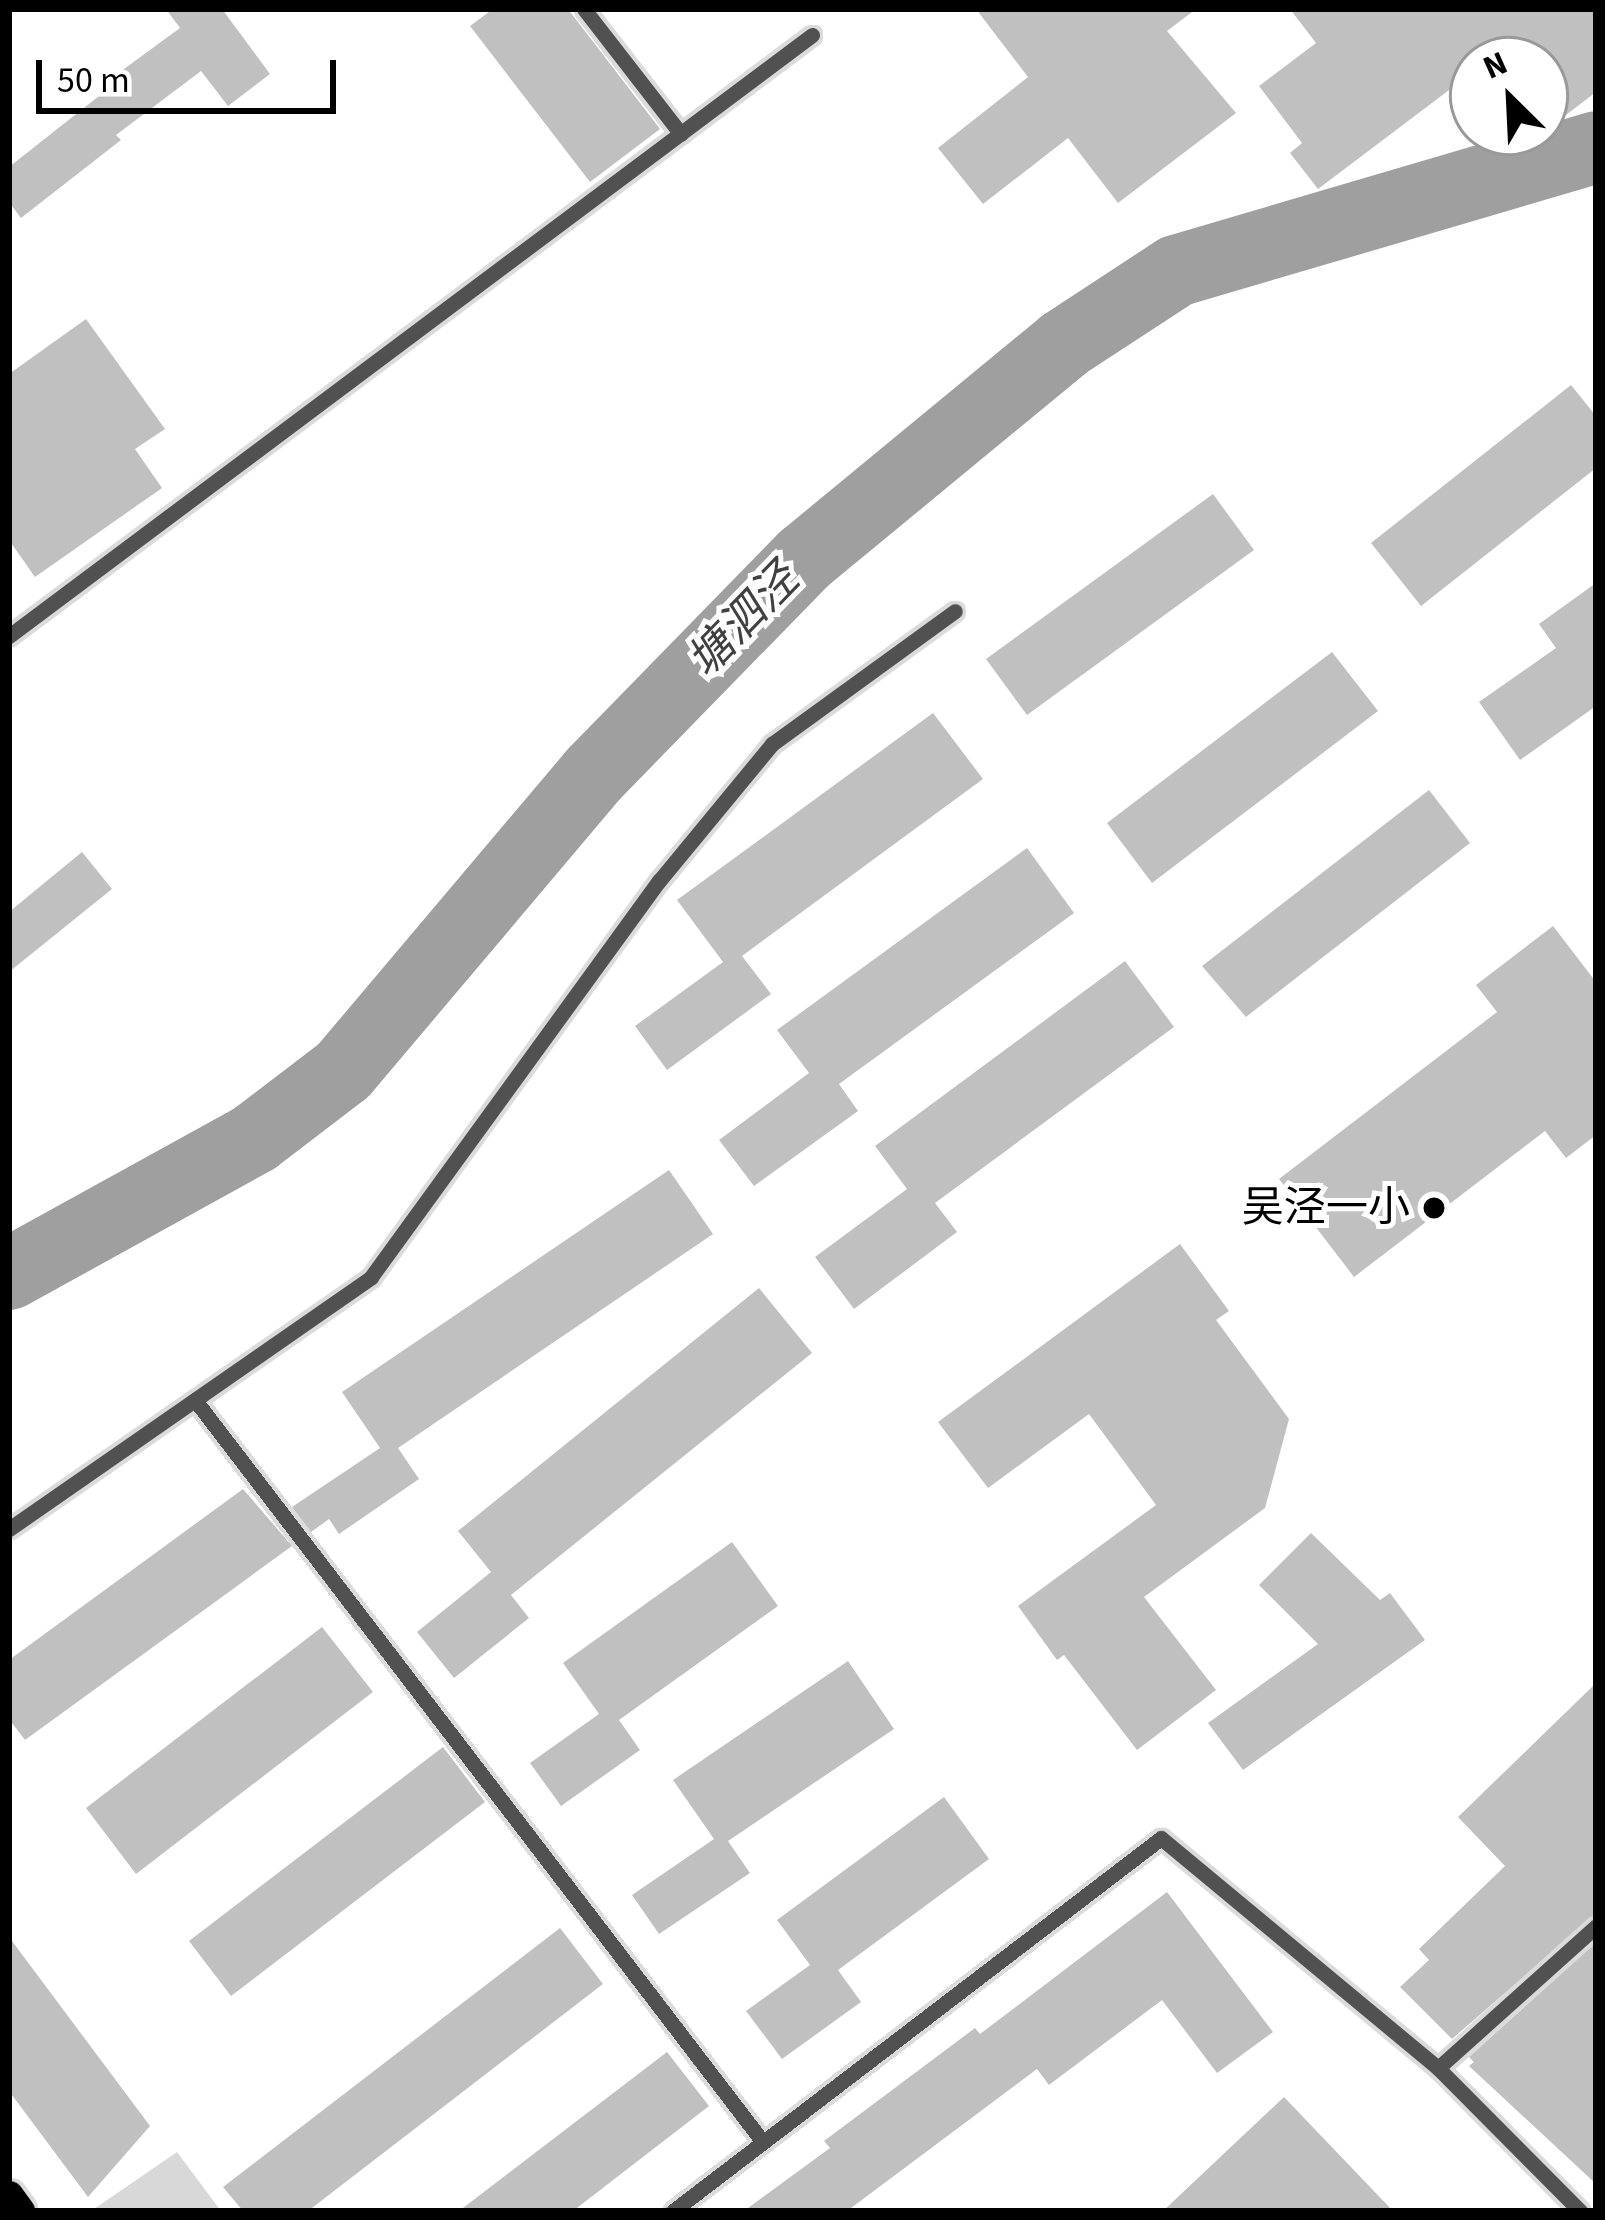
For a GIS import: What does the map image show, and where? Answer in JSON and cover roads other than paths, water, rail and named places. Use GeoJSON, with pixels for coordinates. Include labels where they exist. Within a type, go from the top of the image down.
{"type":"FeatureCollection","features":[{"type":"Feature","properties":{"kind":"main road"},"geometry":{"type":"LineString","coordinates":[[9,2196],[20,2211]]}},
{"type":"Feature","properties":{"kind":"lane"},"geometry":{"type":"LineString","coordinates":[[584,9],[681,134]]}},
{"type":"Feature","properties":{"kind":"lane"},"geometry":{"type":"LineString","coordinates":[[9,636],[812,35]]}},
{"type":"Feature","properties":{"kind":"lane"},"geometry":{"type":"LineString","coordinates":[[9,1529],[371,1277],[659,881],[772,745],[955,611]]}},
{"type":"Feature","properties":{"kind":"lane"},"geometry":{"type":"LineString","coordinates":[[195,1400],[763,2142]]}},
{"type":"Feature","properties":{"kind":"lane"},"geometry":{"type":"LineString","coordinates":[[673,2211],[1161,1838],[1438,2068],[1580,2211]]}},
{"type":"Feature","properties":{"kind":"lane"},"geometry":{"type":"LineString","coordinates":[[1438,2068],[1596,1926]]}},
{"type":"Feature","properties":{"kind":"waterway","name":"塘泗泾"},"geometry":{"type":"LineString","coordinates":[[9,1274],[255,1138],[343,1071],[594,774],[805,558],[1063,345],[1176,271],[1596,147]]}},
{"type":"Feature","properties":{"kind":"place","name":"吴泾一小"},"geometry":{"type":"Point","coordinates":[1434,1208]}}]}
